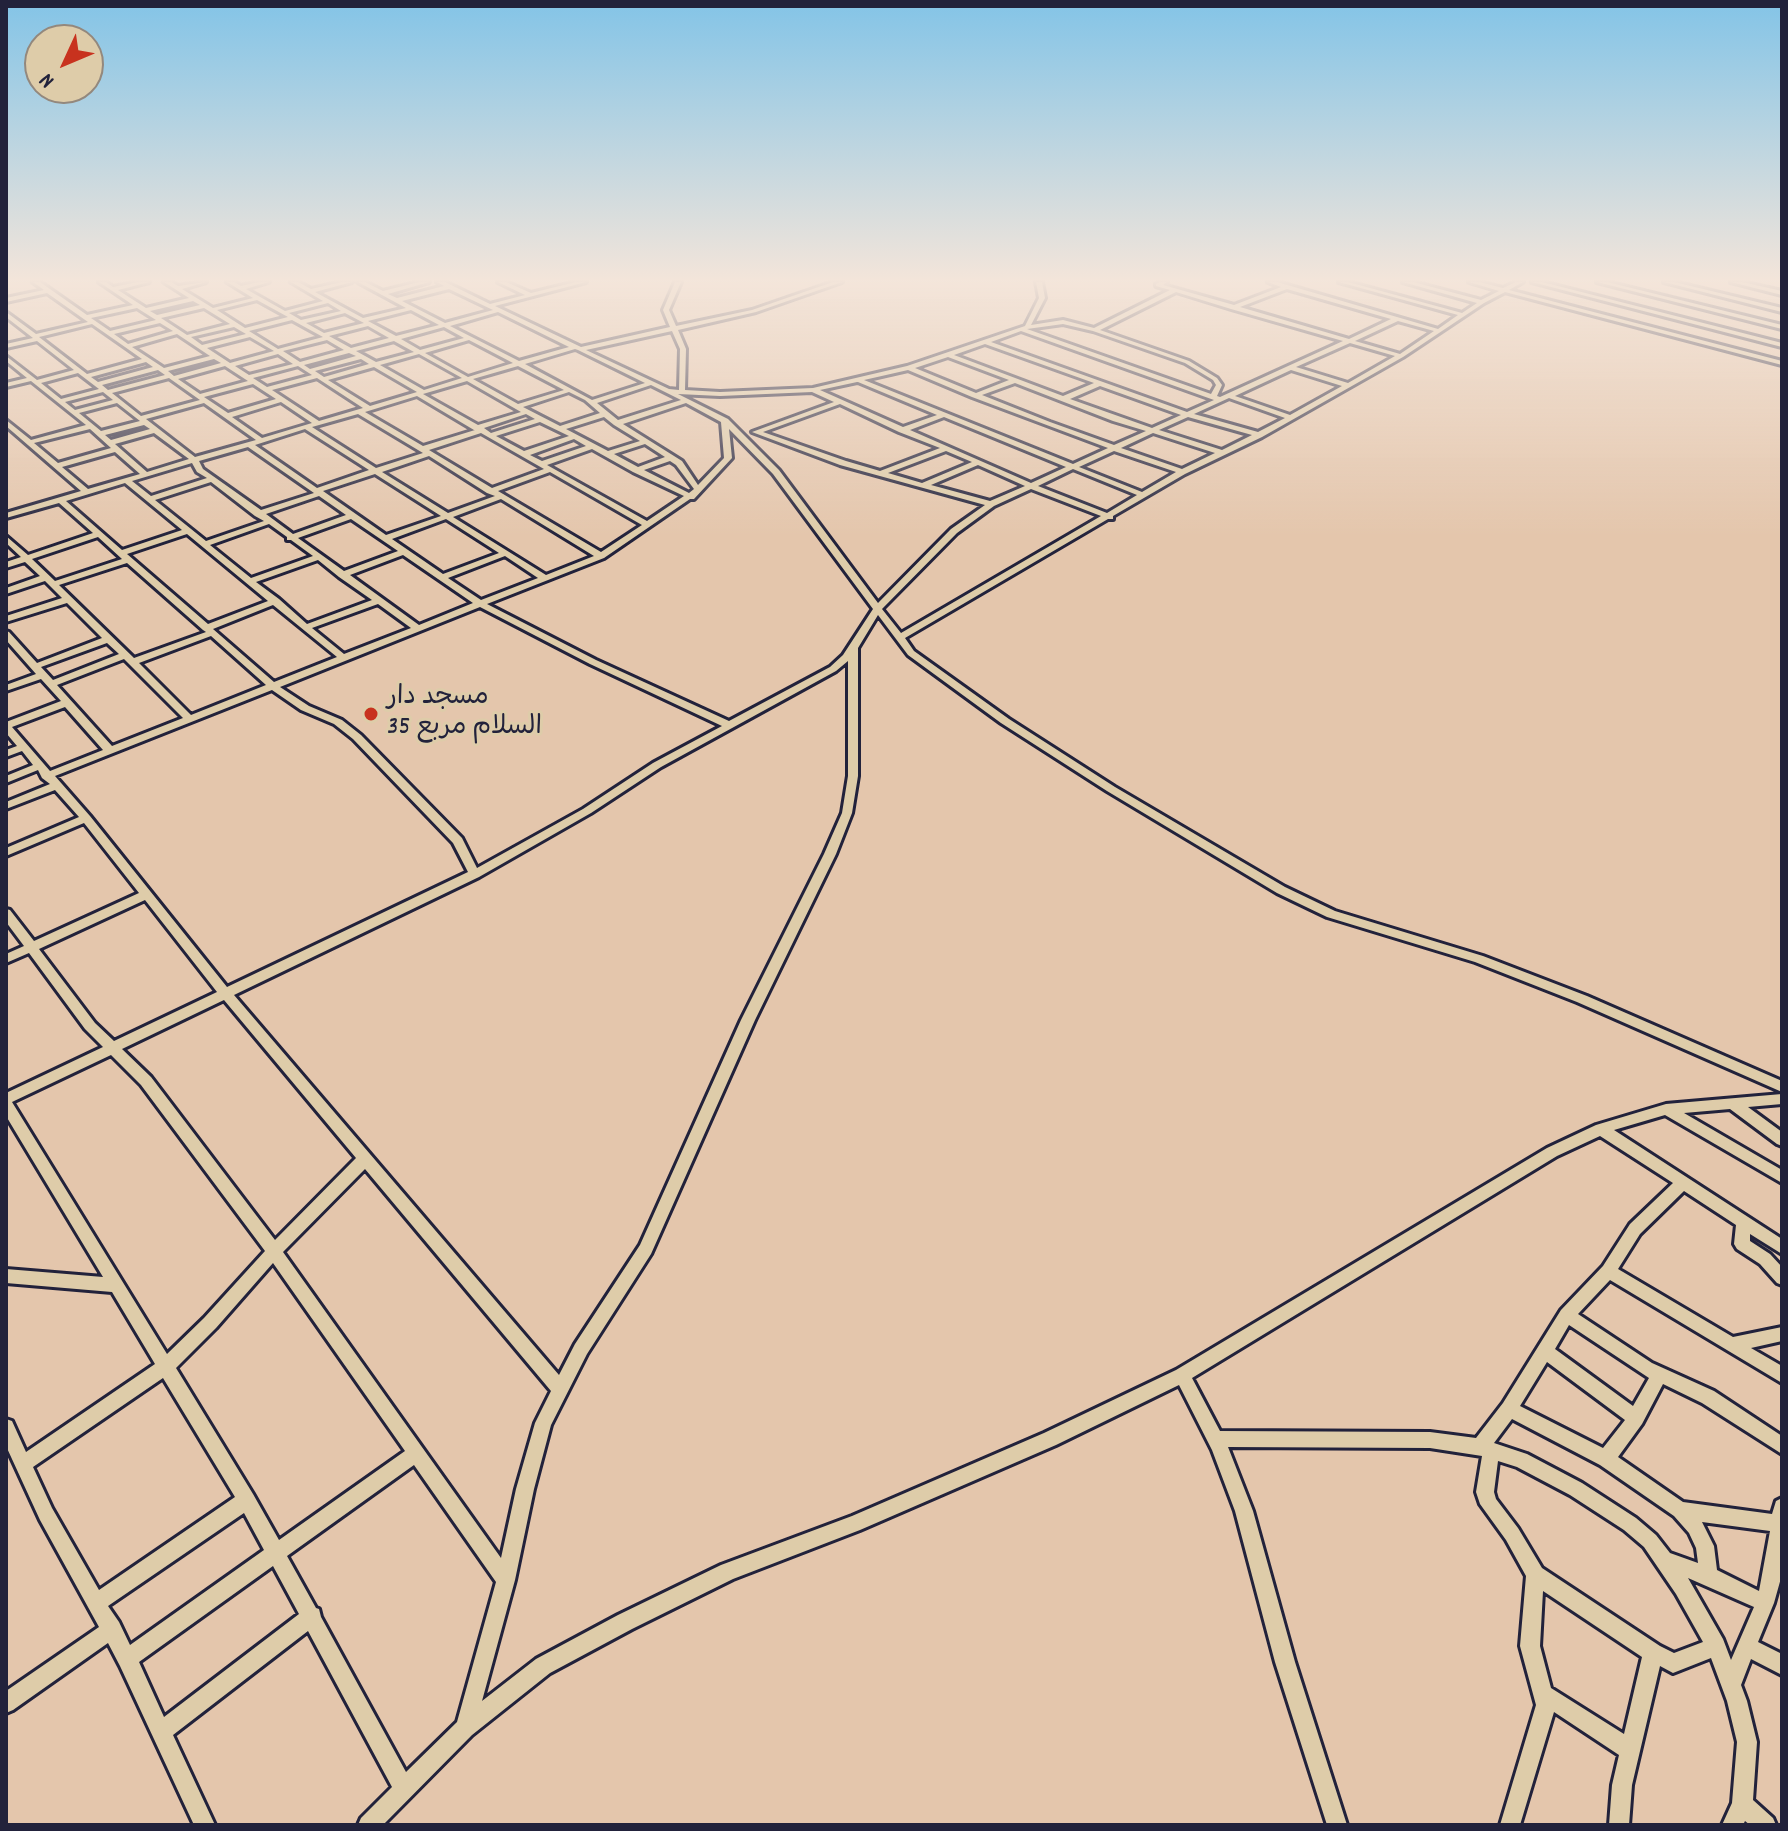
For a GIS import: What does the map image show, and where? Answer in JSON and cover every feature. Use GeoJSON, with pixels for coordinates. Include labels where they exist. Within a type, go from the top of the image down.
{"type":"FeatureCollection","features":[{"type":"Feature","properties":{"kind":"street"},"geometry":{"type":"LineString","coordinates":[[18,367],[145,474]]}},
{"type":"Feature","properties":{"kind":"street"},"geometry":{"type":"LineString","coordinates":[[74,367],[268,522],[418,629]]}},
{"type":"Feature","properties":{"kind":"street"},"geometry":{"type":"LineString","coordinates":[[6,385],[113,367]]}},
{"type":"Feature","properties":{"kind":"street"},"geometry":{"type":"LineString","coordinates":[[157,367],[261,440]]}},
{"type":"Feature","properties":{"kind":"street"},"geometry":{"type":"LineString","coordinates":[[97,384],[170,367]]}},
{"type":"Feature","properties":{"kind":"street"},"geometry":{"type":"LineString","coordinates":[[61,401],[216,367]]}},
{"type":"Feature","properties":{"kind":"street"},"geometry":{"type":"LineString","coordinates":[[231,367],[317,423]]}},
{"type":"Feature","properties":{"kind":"street"},"geometry":{"type":"LineString","coordinates":[[100,434],[287,367]]}},
{"type":"Feature","properties":{"kind":"street"},"geometry":{"type":"LineString","coordinates":[[303,367],[369,408]]}},
{"type":"Feature","properties":{"kind":"street"},"geometry":{"type":"LineString","coordinates":[[309,371],[322,367]]}},
{"type":"Feature","properties":{"kind":"street"},"geometry":{"type":"LineString","coordinates":[[265,390],[365,367]]}},
{"type":"Feature","properties":{"kind":"street"},"geometry":{"type":"LineString","coordinates":[[380,367],[648,525]]}},
{"type":"Feature","properties":{"kind":"street"},"geometry":{"type":"LineString","coordinates":[[448,367],[636,470],[695,494]]}},
{"type":"Feature","properties":{"kind":"street"},"geometry":{"type":"LineString","coordinates":[[6,506],[10,514],[507,367]]}},
{"type":"Feature","properties":{"kind":"street"},"geometry":{"type":"LineString","coordinates":[[530,367],[593,402],[617,423],[671,458],[695,494]]}},
{"type":"Feature","properties":{"kind":"street"},"geometry":{"type":"LineString","coordinates":[[618,367],[684,396],[725,421],[743,437],[776,472],[911,653],[1005,721],[1281,890],[1331,914],[1479,959],[1582,999],[1782,1087]]}},
{"type":"Feature","properties":{"kind":"street"},"geometry":{"type":"LineString","coordinates":[[683,367],[684,396]]}},
{"type":"Feature","properties":{"kind":"street"},"geometry":{"type":"LineString","coordinates":[[982,367],[1116,419],[1223,453]]}},
{"type":"Feature","properties":{"kind":"street"},"geometry":{"type":"LineString","coordinates":[[1057,367],[1188,415],[1259,435]]}},
{"type":"Feature","properties":{"kind":"street"},"geometry":{"type":"LineString","coordinates":[[1135,367],[1221,398],[1289,417]]}},
{"type":"Feature","properties":{"kind":"street"},"geometry":{"type":"LineString","coordinates":[[1197,367],[1215,379],[1221,398]]}},
{"type":"Feature","properties":{"kind":"street"},"geometry":{"type":"LineString","coordinates":[[899,638],[1182,472],[1259,435],[1380,367]]}},
{"type":"Feature","properties":{"kind":"street"},"geometry":{"type":"LineString","coordinates":[[617,423],[684,396],[813,390],[909,368],[974,396],[1182,472]]}},
{"type":"Feature","properties":{"kind":"street"},"geometry":{"type":"LineString","coordinates":[[404,1789],[312,1616],[274,1555],[247,1500],[6,1102],[224,992],[475,874],[587,811],[657,765],[833,669],[853,647],[879,607],[954,531],[991,504],[1291,368],[1347,385]]}},
{"type":"Feature","properties":{"kind":"street"},"geometry":{"type":"LineString","coordinates":[[974,396],[1016,380]]}},
{"type":"Feature","properties":{"kind":"street"},"geometry":{"type":"LineString","coordinates":[[860,381],[1143,495]]}},
{"type":"Feature","properties":{"kind":"street"},"geometry":{"type":"LineString","coordinates":[[593,402],[651,383]]}},
{"type":"Feature","properties":{"kind":"street"},"geometry":{"type":"LineString","coordinates":[[1063,399],[1101,383]]}},
{"type":"Feature","properties":{"kind":"street"},"geometry":{"type":"LineString","coordinates":[[518,406],[570,390]]}},
{"type":"Feature","properties":{"kind":"street"},"geometry":{"type":"LineString","coordinates":[[813,390],[977,463],[1110,517]]}},
{"type":"Feature","properties":{"kind":"street"},"geometry":{"type":"LineString","coordinates":[[227,416],[282,400]]}},
{"type":"Feature","properties":{"kind":"street"},"geometry":{"type":"LineString","coordinates":[[75,412],[118,401]]}},
{"type":"Feature","properties":{"kind":"street"},"geometry":{"type":"LineString","coordinates":[[743,437],[839,402]]}},
{"type":"Feature","properties":{"kind":"street"},"geometry":{"type":"LineString","coordinates":[[359,411],[601,556]]}},
{"type":"Feature","properties":{"kind":"street"},"geometry":{"type":"LineString","coordinates":[[258,514],[527,412]]}},
{"type":"Feature","properties":{"kind":"street"},"geometry":{"type":"LineString","coordinates":[[560,429],[605,414]]}},
{"type":"Feature","properties":{"kind":"street"},"geometry":{"type":"LineString","coordinates":[[902,430],[943,415]]}},
{"type":"Feature","properties":{"kind":"street"},"geometry":{"type":"LineString","coordinates":[[491,435],[541,419]]}},
{"type":"Feature","properties":{"kind":"street"},"geometry":{"type":"LineString","coordinates":[[6,780],[110,751],[601,556],[695,494],[728,458],[725,421]]}},
{"type":"Feature","properties":{"kind":"street"},"geometry":{"type":"LineString","coordinates":[[6,422],[86,492]]}},
{"type":"Feature","properties":{"kind":"street"},"geometry":{"type":"LineString","coordinates":[[30,442],[91,426]]}},
{"type":"Feature","properties":{"kind":"street"},"geometry":{"type":"LineString","coordinates":[[306,427],[546,579]]}},
{"type":"Feature","properties":{"kind":"street"},"geometry":{"type":"LineString","coordinates":[[57,466],[156,430]]}},
{"type":"Feature","properties":{"kind":"street"},"geometry":{"type":"LineString","coordinates":[[6,435],[17,432]]}},
{"type":"Feature","properties":{"kind":"street"},"geometry":{"type":"LineString","coordinates":[[757,432],[879,474],[991,504]]}},
{"type":"Feature","properties":{"kind":"street"},"geometry":{"type":"LineString","coordinates":[[524,454],[574,437]]}},
{"type":"Feature","properties":{"kind":"street"},"geometry":{"type":"LineString","coordinates":[[607,454],[644,442]]}},
{"type":"Feature","properties":{"kind":"street"},"geometry":{"type":"LineString","coordinates":[[249,444],[480,604],[593,662],[729,725]]}},
{"type":"Feature","properties":{"kind":"street"},"geometry":{"type":"LineString","coordinates":[[490,491],[592,446]]}},
{"type":"Feature","properties":{"kind":"street"},"geometry":{"type":"LineString","coordinates":[[879,474],[945,449]]}},
{"type":"Feature","properties":{"kind":"street"},"geometry":{"type":"LineString","coordinates":[[636,470],[671,458]]}},
{"type":"Feature","properties":{"kind":"street"},"geometry":{"type":"LineString","coordinates":[[920,486],[977,463]]}},
{"type":"Feature","properties":{"kind":"street"},"geometry":{"type":"LineString","coordinates":[[150,499],[213,479]]}},
{"type":"Feature","properties":{"kind":"street"},"geometry":{"type":"LineString","coordinates":[[126,480],[343,658]]}},
{"type":"Feature","properties":{"kind":"street"},"geometry":{"type":"LineString","coordinates":[[387,538],[500,497]]}},
{"type":"Feature","properties":{"kind":"street"},"geometry":{"type":"LineString","coordinates":[[60,500],[273,686],[305,708],[338,722],[357,737],[458,841],[475,874]]}},
{"type":"Feature","properties":{"kind":"street"},"geometry":{"type":"LineString","coordinates":[[290,538],[354,515]]}},
{"type":"Feature","properties":{"kind":"street"},"geometry":{"type":"LineString","coordinates":[[205,544],[268,522]]}},
{"type":"Feature","properties":{"kind":"street"},"geometry":{"type":"LineString","coordinates":[[6,591],[126,556],[188,531]]}},
{"type":"Feature","properties":{"kind":"street"},"geometry":{"type":"LineString","coordinates":[[6,565],[100,534]]}},
{"type":"Feature","properties":{"kind":"street"},"geometry":{"type":"LineString","coordinates":[[6,538],[190,719]]}},
{"type":"Feature","properties":{"kind":"street"},"geometry":{"type":"LineString","coordinates":[[342,575],[406,551]]}},
{"type":"Feature","properties":{"kind":"street"},"geometry":{"type":"LineString","coordinates":[[443,577],[506,553]]}},
{"type":"Feature","properties":{"kind":"street"},"geometry":{"type":"LineString","coordinates":[[251,581],[317,558]]}},
{"type":"Feature","properties":{"kind":"street"},"geometry":{"type":"LineString","coordinates":[[6,619],[69,599]]}},
{"type":"Feature","properties":{"kind":"street"},"geometry":{"type":"LineString","coordinates":[[52,684],[209,630],[276,601]]}},
{"type":"Feature","properties":{"kind":"street"},"geometry":{"type":"LineString","coordinates":[[307,627],[378,601]]}},
{"type":"Feature","properties":{"kind":"street"},"geometry":{"type":"LineString","coordinates":[[6,634],[11,646],[39,670],[110,751]]}},
{"type":"Feature","properties":{"kind":"street"},"geometry":{"type":"LineString","coordinates":[[6,688],[108,639]]}},
{"type":"Feature","properties":{"kind":"street"},"geometry":{"type":"LineString","coordinates":[[465,1728],[506,1580],[539,1436],[581,1349],[646,1249],[748,1020],[847,813],[853,776],[853,647]]}},
{"type":"Feature","properties":{"kind":"street"},"geometry":{"type":"LineString","coordinates":[[68,702],[6,726],[86,818],[224,992],[561,1390]]}},
{"type":"Feature","properties":{"kind":"street"},"geometry":{"type":"LineString","coordinates":[[6,754],[23,747]]}},
{"type":"Feature","properties":{"kind":"street"},"geometry":{"type":"LineString","coordinates":[[6,806],[55,786]]}},
{"type":"Feature","properties":{"kind":"street"},"geometry":{"type":"LineString","coordinates":[[6,852],[86,818]]}},
{"type":"Feature","properties":{"kind":"street"},"geometry":{"type":"LineString","coordinates":[[6,959],[147,894]]}},
{"type":"Feature","properties":{"kind":"street"},"geometry":{"type":"LineString","coordinates":[[6,913],[90,1026],[146,1081],[274,1251],[506,1580]]}},
{"type":"Feature","properties":{"kind":"street"},"geometry":{"type":"LineString","coordinates":[[368,1825],[465,1728],[543,1666],[625,1622],[728,1572],[854,1524],[1050,1439],[1182,1375],[1552,1152],[1601,1129],[1666,1109],[1782,1099]]}},
{"type":"Feature","properties":{"kind":"street"},"geometry":{"type":"LineString","coordinates":[[1732,1103],[1782,1140]]}},
{"type":"Feature","properties":{"kind":"street"},"geometry":{"type":"LineString","coordinates":[[1666,1109],[1782,1177]]}},
{"type":"Feature","properties":{"kind":"street"},"geometry":{"type":"LineString","coordinates":[[1601,1129],[1782,1247]]}},
{"type":"Feature","properties":{"kind":"street"},"geometry":{"type":"LineString","coordinates":[[23,1464],[165,1367],[365,1159]]}},
{"type":"Feature","properties":{"kind":"street"},"geometry":{"type":"LineString","coordinates":[[1684,1182],[1635,1229],[1608,1271],[1567,1315],[1486,1449],[1485,1492],[1489,1504],[1512,1534],[1535,1575],[1653,1653],[1678,1663],[1716,1646]]}},
{"type":"Feature","properties":{"kind":"street"},"geometry":{"type":"LineString","coordinates":[[1744,1222],[1742,1244],[1765,1259],[1782,1278]]}},
{"type":"Feature","properties":{"kind":"street"},"geometry":{"type":"LineString","coordinates":[[1608,1271],[1782,1375]]}},
{"type":"Feature","properties":{"kind":"street"},"geometry":{"type":"LineString","coordinates":[[6,1276],[116,1285]]}},
{"type":"Feature","properties":{"kind":"street"},"geometry":{"type":"LineString","coordinates":[[1567,1315],[1659,1375],[1708,1397],[1782,1446]]}},
{"type":"Feature","properties":{"kind":"street"},"geometry":{"type":"LineString","coordinates":[[1734,1344],[1782,1334]]}},
{"type":"Feature","properties":{"kind":"street"},"geometry":{"type":"LineString","coordinates":[[1546,1352],[1636,1418]]}},
{"type":"Feature","properties":{"kind":"street"},"geometry":{"type":"LineString","coordinates":[[1182,1375],[1215,1439],[1244,1511],[1285,1662],[1311,1734],[1337,1825]]}},
{"type":"Feature","properties":{"kind":"street"},"geometry":{"type":"LineString","coordinates":[[1606,1459],[1636,1418],[1659,1375]]}},
{"type":"Feature","properties":{"kind":"street"},"geometry":{"type":"LineString","coordinates":[[1509,1409],[1606,1459],[1680,1510],[1695,1527],[1705,1546],[1708,1576]]}},
{"type":"Feature","properties":{"kind":"street"},"geometry":{"type":"LineString","coordinates":[[6,1427],[46,1514],[112,1629],[205,1825]]}},
{"type":"Feature","properties":{"kind":"street"},"geometry":{"type":"LineString","coordinates":[[1215,1439],[1430,1440],[1486,1449],[1521,1460],[1576,1489],[1630,1524],[1667,1561],[1716,1646],[1731,1684],[1747,1742],[1742,1805],[1732,1825]]}},
{"type":"Feature","properties":{"kind":"street"},"geometry":{"type":"LineString","coordinates":[[127,1659],[416,1453]]}},
{"type":"Feature","properties":{"kind":"street"},"geometry":{"type":"LineString","coordinates":[[96,1603],[247,1500]]}},
{"type":"Feature","properties":{"kind":"street"},"geometry":{"type":"LineString","coordinates":[[1680,1510],[1782,1518],[1777,1580],[1731,1684]]}},
{"type":"Feature","properties":{"kind":"street"},"geometry":{"type":"LineString","coordinates":[[1667,1561],[1765,1603]]}},
{"type":"Feature","properties":{"kind":"street"},"geometry":{"type":"LineString","coordinates":[[1510,1825],[1543,1716],[1545,1695],[1530,1646],[1535,1575]]}},
{"type":"Feature","properties":{"kind":"street"},"geometry":{"type":"LineString","coordinates":[[162,1731],[312,1616]]}},
{"type":"Feature","properties":{"kind":"street"},"geometry":{"type":"LineString","coordinates":[[6,1703],[112,1629]]}},
{"type":"Feature","properties":{"kind":"street"},"geometry":{"type":"LineString","coordinates":[[1749,1647],[1782,1665]]}},
{"type":"Feature","properties":{"kind":"street"},"geometry":{"type":"LineString","coordinates":[[1619,1825],[1630,1750],[1653,1653]]}},
{"type":"Feature","properties":{"kind":"street"},"geometry":{"type":"LineString","coordinates":[[1545,1695],[1630,1750]]}},
{"type":"Feature","properties":{"kind":"street"},"geometry":{"type":"LineString","coordinates":[[1742,1805],[1766,1825]]}},
{"type":"Feature","properties":{"kind":"place","name":"مسجد دار السلام مربع 35"},"geometry":{"type":"Point","coordinates":[371,714]}}]}
